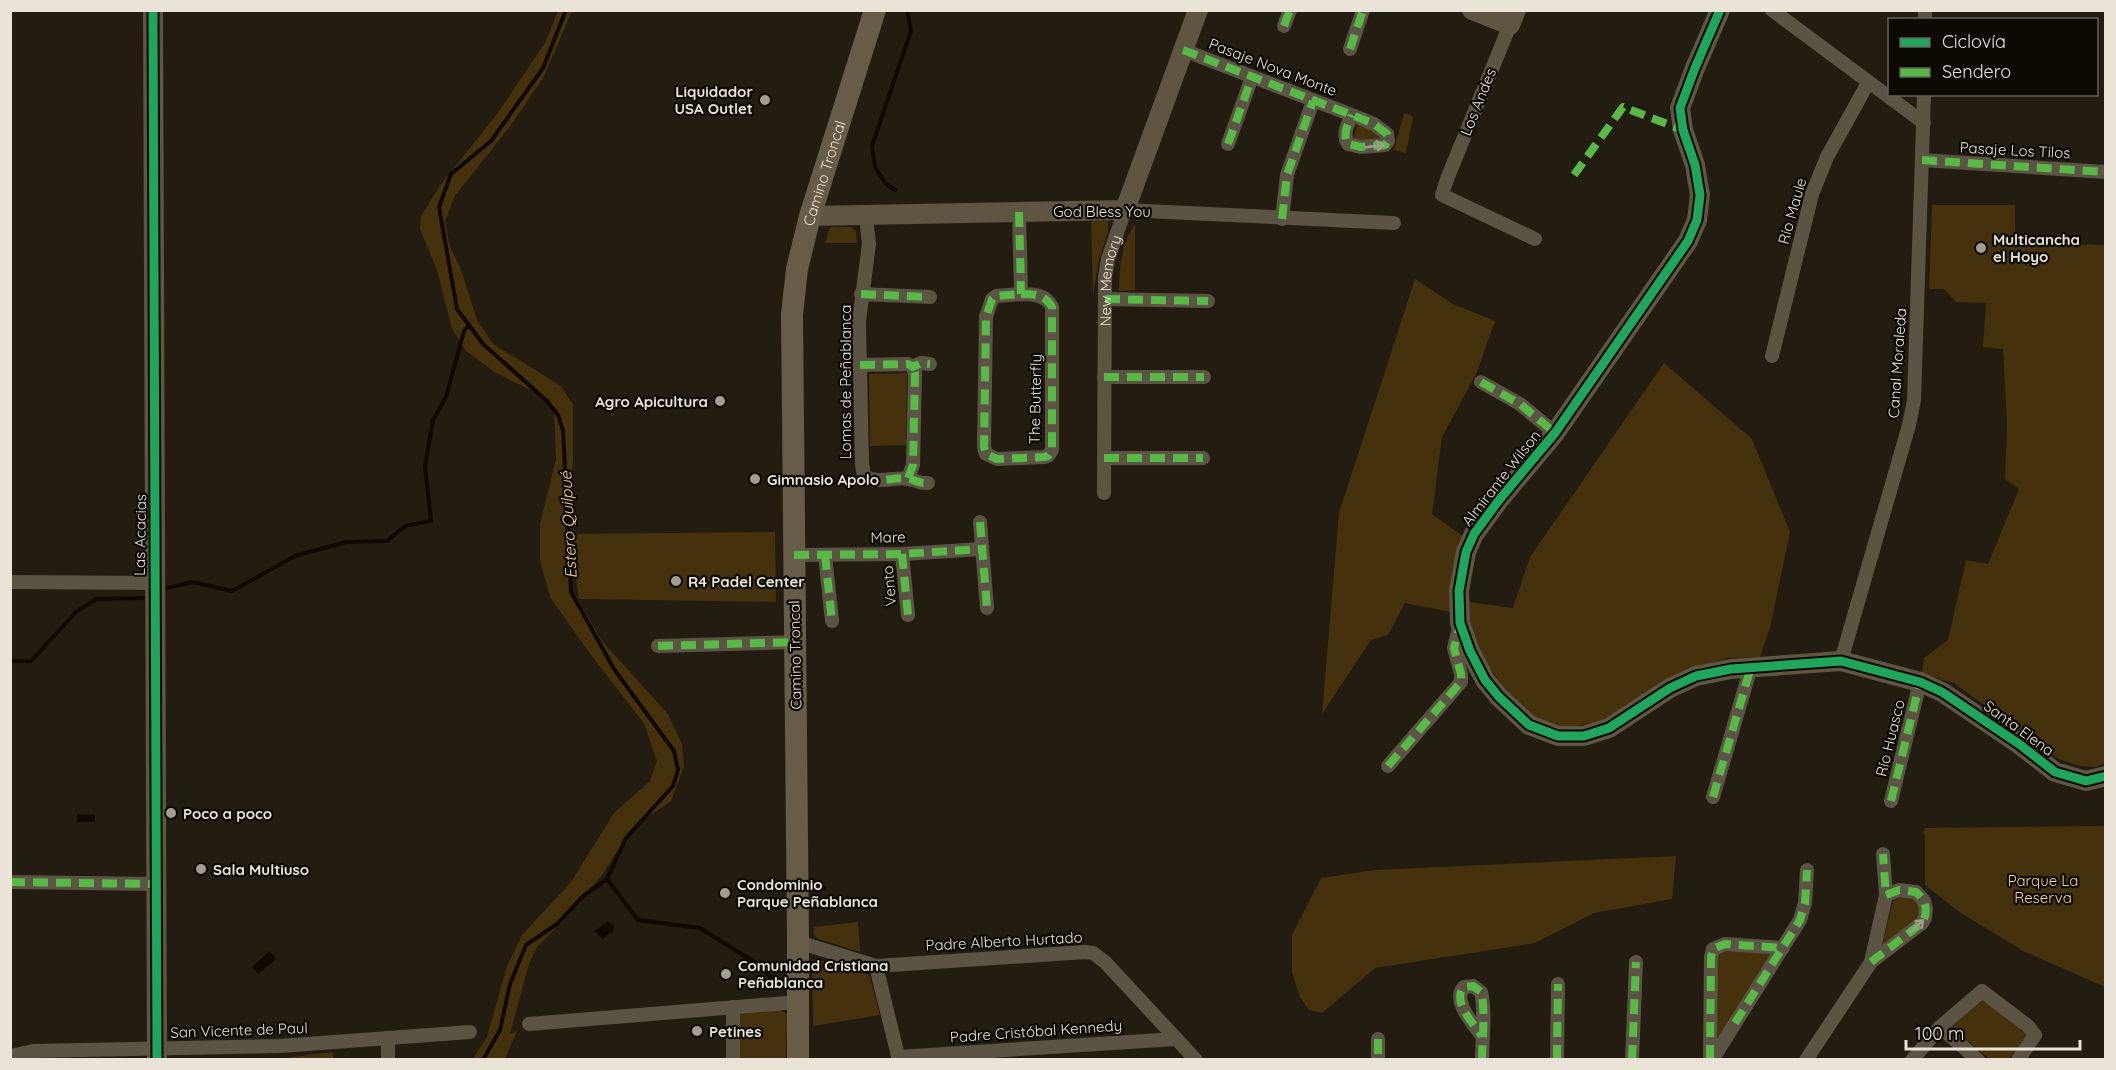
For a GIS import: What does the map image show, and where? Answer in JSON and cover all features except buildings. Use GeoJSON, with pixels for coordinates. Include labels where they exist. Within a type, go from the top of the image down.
{"type":"FeatureCollection","features":[{"type":"Feature","properties":{"kind":"main road","name":"Camino Troncal"},"geometry":{"type":"LineString","coordinates":[[798,1059],[792,314],[797,269],[810,216],[875,10]]}},
{"type":"Feature","properties":{"kind":"street","name":"Las Acacias"},"geometry":{"type":"LineString","coordinates":[[153,10],[157,1055]]}},
{"type":"Feature","properties":{"kind":"street","name":"New Memory"},"geometry":{"type":"LineString","coordinates":[[1104,494],[1105,277],[1108,259],[1198,10]]}},
{"type":"Feature","properties":{"kind":"street"},"geometry":{"type":"LineString","coordinates":[[1284,26],[1290,10]]}},
{"type":"Feature","properties":{"kind":"street"},"geometry":{"type":"LineString","coordinates":[[1350,49],[1363,10]]}},
{"type":"Feature","properties":{"kind":"street"},"geometry":{"type":"LineString","coordinates":[[1472,10],[1513,18]]}},
{"type":"Feature","properties":{"kind":"street","name":"Almirante Wilson"},"geometry":{"type":"LineString","coordinates":[[1720,10],[1680,108],[1683,130],[1698,179],[1700,195],[1697,220],[1688,241],[1555,433],[1474,534],[1461,570],[1460,623],[1470,651],[1485,680],[1499,697],[1529,725],[1558,736],[1584,736],[1601,732],[1670,688],[1696,676],[1731,669],[1841,661],[1920,682]]}},
{"type":"Feature","properties":{"kind":"street"},"geometry":{"type":"LineString","coordinates":[[1772,10],[1924,123]]}},
{"type":"Feature","properties":{"kind":"street","name":"Los Andes"},"geometry":{"type":"LineString","coordinates":[[1513,18],[1442,195],[1535,238]]}},
{"type":"Feature","properties":{"kind":"street","name":"Pasaje Nova Monte"},"geometry":{"type":"LineString","coordinates":[[1183,50],[1352,115]]}},
{"type":"Feature","properties":{"kind":"street"},"geometry":{"type":"LineString","coordinates":[[1228,144],[1252,77]]}},
{"type":"Feature","properties":{"kind":"street","name":"Río Maule"},"geometry":{"type":"LineString","coordinates":[[1772,356],[1812,194],[1827,157],[1868,83]]}},
{"type":"Feature","properties":{"kind":"street","name":"Canal Moraleda"},"geometry":{"type":"LineString","coordinates":[[1841,661],[1909,425],[1914,400],[1923,96]]}},
{"type":"Feature","properties":{"kind":"street"},"geometry":{"type":"LineString","coordinates":[[1282,219],[1287,175],[1313,101]]}},
{"type":"Feature","properties":{"kind":"street","name":"Pasaje Los Tilos"},"geometry":{"type":"LineString","coordinates":[[1922,160],[2106,172]]}},
{"type":"Feature","properties":{"kind":"street","name":"God Bless You"},"geometry":{"type":"LineString","coordinates":[[810,216],[1125,210],[1394,223]]}},
{"type":"Feature","properties":{"kind":"street"},"geometry":{"type":"LineString","coordinates":[[1019,212],[1021,294]]}},
{"type":"Feature","properties":{"kind":"street","name":"Lomas de Peñablanca"},"geometry":{"type":"LineString","coordinates":[[866,216],[869,244],[859,321],[862,464],[864,476],[872,480],[908,478]]}},
{"type":"Feature","properties":{"kind":"street"},"geometry":{"type":"LineString","coordinates":[[861,294],[930,297]]}},
{"type":"Feature","properties":{"kind":"street","name":"The Butterfly"},"geometry":{"type":"LineString","coordinates":[[1021,294],[1034,294],[1047,299],[1052,307],[1052,450],[1044,458],[997,459],[986,454],[984,447],[986,317],[992,298],[1021,294]]}},
{"type":"Feature","properties":{"kind":"street"},"geometry":{"type":"LineString","coordinates":[[1105,299],[1208,301]]}},
{"type":"Feature","properties":{"kind":"street"},"geometry":{"type":"LineString","coordinates":[[913,367],[921,363],[930,364]]}},
{"type":"Feature","properties":{"kind":"street"},"geometry":{"type":"LineString","coordinates":[[860,365],[908,364],[913,367],[915,374],[913,465],[908,478],[920,484],[928,483]]}},
{"type":"Feature","properties":{"kind":"street"},"geometry":{"type":"LineString","coordinates":[[1104,377],[1204,377]]}},
{"type":"Feature","properties":{"kind":"street"},"geometry":{"type":"LineString","coordinates":[[1481,382],[1520,404],[1555,433]]}},
{"type":"Feature","properties":{"kind":"street"},"geometry":{"type":"LineString","coordinates":[[1104,458],[1203,458]]}},
{"type":"Feature","properties":{"kind":"street"},"geometry":{"type":"LineString","coordinates":[[980,522],[987,608]]}},
{"type":"Feature","properties":{"kind":"street","name":"Mare"},"geometry":{"type":"LineString","coordinates":[[794,555],[902,554],[982,549]]}},
{"type":"Feature","properties":{"kind":"street","name":"Vento"},"geometry":{"type":"LineString","coordinates":[[902,554],[908,615]]}},
{"type":"Feature","properties":{"kind":"street"},"geometry":{"type":"LineString","coordinates":[[825,555],[832,621]]}},
{"type":"Feature","properties":{"kind":"street"},"geometry":{"type":"LineString","coordinates":[[10,582],[154,583]]}},
{"type":"Feature","properties":{"kind":"street"},"geometry":{"type":"LineString","coordinates":[[1388,766],[1461,682],[1454,648],[1460,623]]}},
{"type":"Feature","properties":{"kind":"street"},"geometry":{"type":"LineString","coordinates":[[658,646],[795,642]]}},
{"type":"Feature","properties":{"kind":"street"},"geometry":{"type":"LineString","coordinates":[[1713,797],[1751,667]]}},
{"type":"Feature","properties":{"kind":"street","name":"Santa Elena"},"geometry":{"type":"LineString","coordinates":[[1920,682],[1942,692],[2019,744],[2055,772],[2086,781],[2106,776]]}},
{"type":"Feature","properties":{"kind":"street","name":"Río Huasco"},"geometry":{"type":"LineString","coordinates":[[1891,801],[1920,682]]}},
{"type":"Feature","properties":{"kind":"street"},"geometry":{"type":"LineString","coordinates":[[1871,962],[1886,895],[1883,854]]}},
{"type":"Feature","properties":{"kind":"street"},"geometry":{"type":"LineString","coordinates":[[1711,1059],[1800,920],[1805,903],[1807,870]]}},
{"type":"Feature","properties":{"kind":"street"},"geometry":{"type":"LineString","coordinates":[[10,882],[157,884]]}},
{"type":"Feature","properties":{"kind":"street"},"geometry":{"type":"LineString","coordinates":[[1806,1059],[1871,962],[1916,928],[1925,918],[1924,901],[1916,892],[1899,890],[1886,895]]}},
{"type":"Feature","properties":{"kind":"street"},"geometry":{"type":"LineString","coordinates":[[798,942],[876,966],[899,1058]]}},
{"type":"Feature","properties":{"kind":"street"},"geometry":{"type":"LineString","coordinates":[[1711,1059],[1711,957],[1713,949],[1725,944],[1783,948]]}},
{"type":"Feature","properties":{"kind":"street","name":"Padre Alberto Hurtado"},"geometry":{"type":"LineString","coordinates":[[876,966],[1093,953],[1105,962],[1196,1059]]}},
{"type":"Feature","properties":{"kind":"street"},"geometry":{"type":"LineString","coordinates":[[1632,1059],[1636,962]]}},
{"type":"Feature","properties":{"kind":"street"},"geometry":{"type":"LineString","coordinates":[[1557,1059],[1558,984]]}},
{"type":"Feature","properties":{"kind":"street"},"geometry":{"type":"LineString","coordinates":[[1912,1059],[1940,1027],[1982,991],[2028,1026],[2035,1035],[2018,1059]]}},
{"type":"Feature","properties":{"kind":"street"},"geometry":{"type":"LineString","coordinates":[[529,1024],[798,1002]]}},
{"type":"Feature","properties":{"kind":"street"},"geometry":{"type":"LineString","coordinates":[[733,1007],[733,1059]]}},
{"type":"Feature","properties":{"kind":"street"},"geometry":{"type":"LineString","coordinates":[[1940,1027],[1978,1059]]}},
{"type":"Feature","properties":{"kind":"street","name":"San Vicente de Paul"},"geometry":{"type":"LineString","coordinates":[[10,1056],[33,1052],[157,1055],[280,1053],[388,1038],[470,1032]]}},
{"type":"Feature","properties":{"kind":"street"},"geometry":{"type":"LineString","coordinates":[[1482,1036],[1482,1059]]}},
{"type":"Feature","properties":{"kind":"street"},"geometry":{"type":"LineString","coordinates":[[388,1038],[388,1059]]}},
{"type":"Feature","properties":{"kind":"street","name":"Padre Cristóbal Kennedy"},"geometry":{"type":"LineString","coordinates":[[899,1058],[1176,1039]]}},
{"type":"Feature","properties":{"kind":"street"},"geometry":{"type":"LineString","coordinates":[[1378,1039],[1378,1059]]}},
{"type":"Feature","properties":{"kind":"green space"},"geometry":{"type":"Polygon","coordinates":[[[558,11],[572,11],[543,78],[511,125],[454,197],[445,222],[450,247],[460,267],[477,320],[493,344],[561,386],[573,405],[573,461],[565,522],[566,558],[573,591],[602,641],[668,714],[682,744],[684,767],[671,801],[632,828],[602,875],[562,922],[537,947],[529,964],[510,1034],[517,1031],[505,1059],[473,1059],[487,1037],[507,966],[522,935],[571,882],[614,813],[650,781],[657,761],[645,725],[550,597],[540,561],[540,524],[556,459],[554,409],[549,399],[496,373],[466,351],[452,329],[437,270],[420,229],[421,216],[439,187],[497,114],[545,43],[558,11]]]}},
{"type":"Feature","properties":{"kind":"green space"},"geometry":{"type":"Polygon","coordinates":[[[1404,113],[1413,117],[1406,153],[1394,150],[1404,113]]]}},
{"type":"Feature","properties":{"kind":"green space"},"geometry":{"type":"Polygon","coordinates":[[[1358,123],[1383,134],[1382,140],[1377,144],[1353,139],[1358,123]]]}},
{"type":"Feature","properties":{"kind":"green space"},"geometry":{"type":"Polygon","coordinates":[[[1932,205],[2015,205],[2015,242],[2105,245],[2105,763],[2096,767],[2080,766],[2059,759],[1954,683],[1922,674],[1924,658],[1948,640],[1966,560],[1988,564],[2019,489],[2005,479],[2007,425],[2003,349],[1983,347],[1986,303],[1956,302],[1944,289],[1929,289],[1932,205]]]}},
{"type":"Feature","properties":{"kind":"green space"},"geometry":{"type":"Polygon","coordinates":[[[1091,221],[1108,221],[1108,233],[1099,260],[1093,296],[1091,221]]]}},
{"type":"Feature","properties":{"kind":"green space"},"geometry":{"type":"Polygon","coordinates":[[[1135,224],[1135,290],[1119,291],[1122,256],[1135,224]]]}},
{"type":"Feature","properties":{"kind":"green space"},"geometry":{"type":"Polygon","coordinates":[[[830,227],[851,227],[856,232],[857,243],[825,243],[830,227]]]}},
{"type":"Feature","properties":{"kind":"green space"},"geometry":{"type":"Polygon","coordinates":[[[1415,279],[1453,304],[1495,321],[1477,372],[1442,437],[1432,514],[1464,537],[1452,571],[1451,612],[1405,603],[1388,635],[1371,640],[1322,714],[1339,513],[1415,279]]]}},
{"type":"Feature","properties":{"kind":"green space"},"geometry":{"type":"Polygon","coordinates":[[[1664,363],[1752,439],[1790,532],[1770,628],[1760,657],[1727,658],[1681,674],[1604,721],[1566,728],[1537,720],[1513,700],[1487,664],[1468,620],[1469,602],[1513,608],[1530,557],[1664,363]]]}},
{"type":"Feature","properties":{"kind":"green space"},"geometry":{"type":"Polygon","coordinates":[[[907,373],[906,445],[870,446],[869,374],[907,373]]]}},
{"type":"Feature","properties":{"kind":"green space","name":"R4 Padel Center"},"geometry":{"type":"Polygon","coordinates":[[[775,532],[776,602],[579,599],[574,564],[574,534],[775,532]]]}},
{"type":"Feature","properties":{"kind":"green space","name":"Parque La Reserva"},"geometry":{"type":"Polygon","coordinates":[[[2105,826],[2105,987],[2023,951],[1958,911],[1925,885],[1925,836],[1923,831],[1925,828],[2105,826]]]}},
{"type":"Feature","properties":{"kind":"green space"},"geometry":{"type":"Polygon","coordinates":[[[1676,856],[1672,899],[1594,913],[1535,943],[1375,968],[1322,1013],[1309,1010],[1300,997],[1292,972],[1292,935],[1321,878],[1375,870],[1676,856]]]}},
{"type":"Feature","properties":{"kind":"green space"},"geometry":{"type":"Polygon","coordinates":[[[1903,896],[1913,897],[1921,906],[1919,919],[1881,950],[1893,901],[1903,896]]]}},
{"type":"Feature","properties":{"kind":"green space"},"geometry":{"type":"Polygon","coordinates":[[[858,922],[860,952],[819,939],[814,935],[814,927],[858,922]]]}},
{"type":"Feature","properties":{"kind":"green space"},"geometry":{"type":"Polygon","coordinates":[[[1718,951],[1773,952],[1717,1041],[1718,951]]]}},
{"type":"Feature","properties":{"kind":"green space"},"geometry":{"type":"Polygon","coordinates":[[[820,960],[864,972],[870,977],[880,1015],[813,1026],[812,966],[820,960]]]}},
{"type":"Feature","properties":{"kind":"green space"},"geometry":{"type":"Polygon","coordinates":[[[1978,999],[1987,1001],[2028,1036],[2009,1059],[1990,1059],[1951,1028],[1978,999]]]}},
{"type":"Feature","properties":{"kind":"green space"},"geometry":{"type":"Polygon","coordinates":[[[779,1010],[787,1014],[786,1059],[736,1059],[736,1018],[741,1013],[779,1010]]]}},
{"type":"Feature","properties":{"kind":"green space"},"geometry":{"type":"Polygon","coordinates":[[[333,1052],[333,1059],[291,1059],[291,1057],[333,1052]]]}},
{"type":"Feature","properties":{"kind":"shaded area"},"geometry":{"type":"Polygon","coordinates":[[[77,814],[95,815],[95,822],[77,822],[77,814]]]}},
{"type":"Feature","properties":{"kind":"shaded area"},"geometry":{"type":"Polygon","coordinates":[[[608,921],[614,926],[613,931],[602,939],[595,931],[608,921]]]}},
{"type":"Feature","properties":{"kind":"shaded area"},"geometry":{"type":"Polygon","coordinates":[[[270,951],[276,959],[258,974],[252,967],[270,951]]]}},
{"type":"Feature","properties":{"kind":"waterway","name":"Estero Quilpué"},"geometry":{"type":"LineString","coordinates":[[483,1060],[500,1030],[510,984],[526,945],[557,924],[583,896],[607,879],[626,838],[673,786],[678,770],[674,751],[614,669],[571,592],[563,430],[558,415],[547,401],[483,344],[457,309],[439,207],[451,174],[491,141],[543,68],[566,10]]}},
{"type":"Feature","properties":{"kind":"waterway"},"geometry":{"type":"LineString","coordinates":[[895,190],[886,184],[875,167],[872,146],[911,31],[907,10]]}},
{"type":"Feature","properties":{"kind":"waterway"},"geometry":{"type":"LineString","coordinates":[[167,588],[193,582],[232,591],[295,556],[346,542],[387,541],[405,526],[431,521],[425,466],[433,420],[446,397],[464,331],[469,325]]}},
{"type":"Feature","properties":{"kind":"waterway"},"geometry":{"type":"LineString","coordinates":[[10,661],[31,661],[76,612],[96,599],[143,598]]}},
{"type":"Feature","properties":{"kind":"waterway"},"geometry":{"type":"LineString","coordinates":[[607,879],[638,920],[700,928],[756,963],[776,981],[782,982]]}},
{"type":"Feature","properties":{"kind":"waterway"},"geometry":{"type":"LineString","coordinates":[[814,889],[824,888]]}},
{"type":"Feature","properties":{"kind":"marked path"},"geometry":{"type":"LineString","coordinates":[[1284,26],[1290,10]]}},
{"type":"Feature","properties":{"kind":"marked path"},"geometry":{"type":"LineString","coordinates":[[1350,49],[1363,10]]}},
{"type":"Feature","properties":{"kind":"marked path"},"geometry":{"type":"LineString","coordinates":[[1183,50],[1352,115],[1374,124],[1387,134],[1388,141],[1385,145],[1361,147],[1348,144],[1347,125],[1352,115]]}},
{"type":"Feature","properties":{"kind":"marked path"},"geometry":{"type":"LineString","coordinates":[[1228,144],[1252,77]]}},
{"type":"Feature","properties":{"kind":"marked path"},"geometry":{"type":"LineString","coordinates":[[1282,219],[1287,175],[1313,101]]}},
{"type":"Feature","properties":{"kind":"marked path"},"geometry":{"type":"LineString","coordinates":[[1574,175],[1623,107],[1683,130]]}},
{"type":"Feature","properties":{"kind":"marked path"},"geometry":{"type":"LineString","coordinates":[[1922,160],[2106,172]]}},
{"type":"Feature","properties":{"kind":"marked path"},"geometry":{"type":"LineString","coordinates":[[1019,212],[1021,294]]}},
{"type":"Feature","properties":{"kind":"marked path"},"geometry":{"type":"LineString","coordinates":[[861,294],[930,297]]}},
{"type":"Feature","properties":{"kind":"marked path"},"geometry":{"type":"LineString","coordinates":[[1021,294],[1043,298],[1052,307],[1052,450],[1048,456],[1044,457],[997,459],[986,454],[984,447],[986,317],[992,299],[996,296],[1021,294]]}},
{"type":"Feature","properties":{"kind":"marked path"},"geometry":{"type":"LineString","coordinates":[[1105,299],[1208,301]]}},
{"type":"Feature","properties":{"kind":"marked path"},"geometry":{"type":"LineString","coordinates":[[860,365],[908,364],[913,367],[921,363],[930,364]]}},
{"type":"Feature","properties":{"kind":"marked path"},"geometry":{"type":"LineString","coordinates":[[908,478],[913,465],[915,374],[913,367]]}},
{"type":"Feature","properties":{"kind":"marked path"},"geometry":{"type":"LineString","coordinates":[[1104,377],[1204,377]]}},
{"type":"Feature","properties":{"kind":"marked path"},"geometry":{"type":"LineString","coordinates":[[1481,382],[1520,404],[1555,433]]}},
{"type":"Feature","properties":{"kind":"marked path"},"geometry":{"type":"LineString","coordinates":[[1104,458],[1203,458]]}},
{"type":"Feature","properties":{"kind":"marked path"},"geometry":{"type":"LineString","coordinates":[[864,476],[876,480],[903,478],[928,483]]}},
{"type":"Feature","properties":{"kind":"marked path"},"geometry":{"type":"LineString","coordinates":[[980,522],[987,608]]}},
{"type":"Feature","properties":{"kind":"marked path"},"geometry":{"type":"LineString","coordinates":[[794,555],[902,554],[982,549]]}},
{"type":"Feature","properties":{"kind":"marked path"},"geometry":{"type":"LineString","coordinates":[[902,554],[908,615]]}},
{"type":"Feature","properties":{"kind":"marked path"},"geometry":{"type":"LineString","coordinates":[[825,555],[832,621]]}},
{"type":"Feature","properties":{"kind":"marked path"},"geometry":{"type":"LineString","coordinates":[[1388,766],[1461,682],[1454,648],[1460,625]]}},
{"type":"Feature","properties":{"kind":"marked path"},"geometry":{"type":"LineString","coordinates":[[658,646],[795,642]]}},
{"type":"Feature","properties":{"kind":"marked path"},"geometry":{"type":"LineString","coordinates":[[1713,797],[1751,667]]}},
{"type":"Feature","properties":{"kind":"marked path"},"geometry":{"type":"LineString","coordinates":[[1891,801],[1920,682]]}},
{"type":"Feature","properties":{"kind":"marked path"},"geometry":{"type":"LineString","coordinates":[[1871,962],[1922,923],[1926,910],[1922,899],[1916,892],[1899,890],[1886,895],[1883,854]]}},
{"type":"Feature","properties":{"kind":"marked path"},"geometry":{"type":"LineString","coordinates":[[1735,1023],[1800,920],[1805,903],[1807,870]]}},
{"type":"Feature","properties":{"kind":"marked path"},"geometry":{"type":"LineString","coordinates":[[10,882],[157,884]]}},
{"type":"Feature","properties":{"kind":"marked path"},"geometry":{"type":"LineString","coordinates":[[1710,1060],[1713,949],[1725,944],[1783,948]]}},
{"type":"Feature","properties":{"kind":"marked path"},"geometry":{"type":"LineString","coordinates":[[1632,1060],[1636,962]]}},
{"type":"Feature","properties":{"kind":"marked path"},"geometry":{"type":"LineString","coordinates":[[1557,1060],[1558,984]]}},
{"type":"Feature","properties":{"kind":"marked path"},"geometry":{"type":"LineString","coordinates":[[1482,1036],[1462,1005],[1460,999],[1464,987],[1473,986],[1481,992],[1484,1017],[1482,1060]]}},
{"type":"Feature","properties":{"kind":"marked path"},"geometry":{"type":"LineString","coordinates":[[1378,1039],[1378,1060]]}},
{"type":"Feature","properties":{"kind":"cycle path"},"geometry":{"type":"LineString","coordinates":[[153,10],[157,1060]]}},
{"type":"Feature","properties":{"kind":"cycle path"},"geometry":{"type":"LineString","coordinates":[[1720,10],[1680,108],[1683,130],[1695,165],[1700,195],[1697,220],[1688,241],[1555,433],[1474,534],[1466,552],[1459,591],[1460,623],[1470,651],[1485,680],[1499,697],[1529,725],[1558,736],[1584,736],[1609,728],[1670,688],[1696,676],[1731,669],[1841,661],[1920,682],[1942,692],[2019,744],[2055,772],[2086,781],[2106,776]]}},
{"type":"Feature","properties":{"kind":"place","name":"Liquidador USA Outlet"},"geometry":{"type":"Point","coordinates":[765,100]}},
{"type":"Feature","properties":{"kind":"place","name":"Multicancha el Hoyo"},"geometry":{"type":"Point","coordinates":[1981,248]}},
{"type":"Feature","properties":{"kind":"place","name":"Agro Apicultura"},"geometry":{"type":"Point","coordinates":[720,401]}},
{"type":"Feature","properties":{"kind":"place","name":"Gimnasio Apolo"},"geometry":{"type":"Point","coordinates":[755,479]}},
{"type":"Feature","properties":{"kind":"place","name":"R4 Padel Center"},"geometry":{"type":"Point","coordinates":[676,581]}},
{"type":"Feature","properties":{"kind":"place","name":"Poco a poco"},"geometry":{"type":"Point","coordinates":[171,813]}},
{"type":"Feature","properties":{"kind":"place","name":"Sala Multiuso"},"geometry":{"type":"Point","coordinates":[201,869]}},
{"type":"Feature","properties":{"kind":"place","name":"Condominio Parque Peñablanca"},"geometry":{"type":"Point","coordinates":[725,893]}},
{"type":"Feature","properties":{"kind":"place","name":"Comunidad Cristiana Peñablanca"},"geometry":{"type":"Point","coordinates":[726,974]}},
{"type":"Feature","properties":{"kind":"place","name":"Petines"},"geometry":{"type":"Point","coordinates":[697,1031]}}]}
